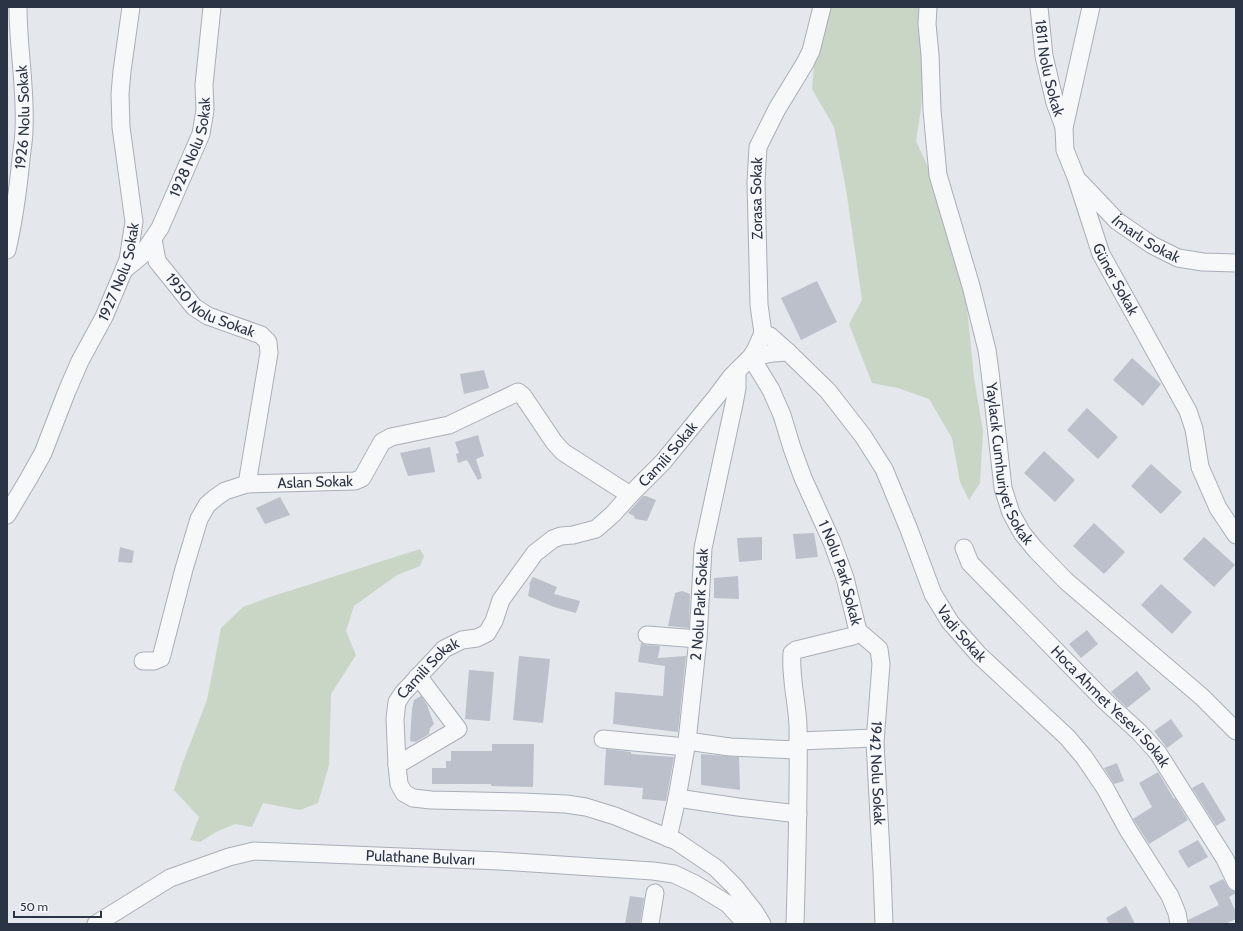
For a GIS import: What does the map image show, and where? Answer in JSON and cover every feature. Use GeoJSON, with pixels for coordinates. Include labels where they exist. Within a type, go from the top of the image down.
{"type":"FeatureCollection","features":[{"type":"Feature","properties":{"kind":"street","name":"1926 Nolu Sokak"},"geometry":{"type":"LineString","coordinates":[[7,250],[13,225],[17,197],[24,129],[18,7]]}},
{"type":"Feature","properties":{"kind":"street","name":"1927 Nolu Sokak"},"geometry":{"type":"LineString","coordinates":[[7,515],[43,453],[67,390],[80,361],[104,317],[128,260],[134,222],[121,127],[120,94],[131,7]]}},
{"type":"Feature","properties":{"kind":"street","name":"1928 Nolu Sokak"},"geometry":{"type":"LineString","coordinates":[[124,270],[141,256],[154,239],[201,134],[206,110],[204,85],[212,7]]}},
{"type":"Feature","properties":{"kind":"street","name":"Zorasa Sokak"},"geometry":{"type":"LineString","coordinates":[[762,333],[759,305],[757,251],[756,182],[758,147],[777,109],[811,52],[822,7]]}},
{"type":"Feature","properties":{"kind":"street","name":"Yaylacık Cumhuriyet Sokak"},"geometry":{"type":"LineString","coordinates":[[928,7],[927,24],[932,110],[938,175],[971,286],[987,350],[1003,488],[1011,513],[1022,533],[1035,549],[1066,581],[1202,697],[1236,731]]}},
{"type":"Feature","properties":{"kind":"street","name":"1811 Nolu Sokak"},"geometry":{"type":"LineString","coordinates":[[1039,7],[1044,56],[1055,103],[1064,128]]}},
{"type":"Feature","properties":{"kind":"street","name":"Güner Sokak"},"geometry":{"type":"LineString","coordinates":[[1091,7],[1064,128],[1065,150],[1076,177],[1102,254],[1188,411],[1194,429],[1200,467],[1218,508],[1236,535]]}},
{"type":"Feature","properties":{"kind":"street","name":"İmarlı Sokak"},"geometry":{"type":"LineString","coordinates":[[1076,177],[1117,221],[1152,245],[1178,258],[1203,262],[1236,263]]}},
{"type":"Feature","properties":{"kind":"street","name":"1950 Nolu Sokak"},"geometry":{"type":"LineString","coordinates":[[154,239],[157,261],[194,306],[208,316],[261,334],[268,342],[269,353],[247,484]]}},
{"type":"Feature","properties":{"kind":"street","name":"Vadi Sokak"},"geometry":{"type":"LineString","coordinates":[[762,333],[770,336],[828,391],[863,436],[884,468],[933,594],[950,622],[979,655],[1067,737],[1084,757],[1105,788],[1128,830],[1170,896],[1177,913],[1179,924]]}},
{"type":"Feature","properties":{"kind":"street","name":"Camili Sokak"},"geometry":{"type":"LineString","coordinates":[[762,333],[756,349],[751,357],[731,377],[663,462],[613,514],[596,529],[553,539],[535,553],[501,600],[494,621],[487,633],[478,638],[462,640],[444,649],[403,693],[397,702],[395,719],[399,784],[404,793],[413,798],[431,800],[566,804],[586,807],[615,816],[676,841],[716,868],[735,887],[754,911],[762,924]]}},
{"type":"Feature","properties":{"kind":"street"},"geometry":{"type":"LineString","coordinates":[[751,357],[788,352]]}},
{"type":"Feature","properties":{"kind":"street","name":"1 Nolu Park Sokak"},"geometry":{"type":"LineString","coordinates":[[751,357],[771,390],[782,416],[803,478],[832,542],[846,578],[858,631],[853,636],[796,650],[792,653],[791,665],[798,724],[798,814],[795,924]]}},
{"type":"Feature","properties":{"kind":"street","name":"2 Nolu Park Sokak"},"geometry":{"type":"LineString","coordinates":[[668,838],[687,744],[698,639],[703,548],[734,404],[737,388],[737,372]]}},
{"type":"Feature","properties":{"kind":"street","name":"Aslan Sokak"},"geometry":{"type":"LineString","coordinates":[[143,661],[154,661],[161,658],[184,569],[199,519],[207,505],[225,491],[247,484],[355,481],[362,478],[382,442],[391,437],[449,425],[518,392],[523,396],[554,442],[563,452],[630,495]]}},
{"type":"Feature","properties":{"kind":"street","name":"Hoca Ahmet Yesevi Sokak"},"geometry":{"type":"LineString","coordinates":[[964,548],[970,563],[1104,701],[1139,732],[1158,754],[1225,860],[1236,882]]}},
{"type":"Feature","properties":{"kind":"street","name":"1942 Nolu Sokak"},"geometry":{"type":"LineString","coordinates":[[858,631],[879,649],[881,664],[875,738],[884,924]]}},
{"type":"Feature","properties":{"kind":"street"},"geometry":{"type":"LineString","coordinates":[[647,635],[698,639]]}},
{"type":"Feature","properties":{"kind":"street"},"geometry":{"type":"LineString","coordinates":[[397,765],[458,729],[418,676]]}},
{"type":"Feature","properties":{"kind":"street"},"geometry":{"type":"LineString","coordinates":[[603,739],[730,747],[798,746],[875,738]]}},
{"type":"Feature","properties":{"kind":"street"},"geometry":{"type":"LineString","coordinates":[[677,798],[798,814]]}},
{"type":"Feature","properties":{"kind":"street","name":"Pulathane Bulvarı"},"geometry":{"type":"LineString","coordinates":[[96,924],[170,878],[229,857],[254,851],[500,861],[653,871],[674,874],[728,904],[746,924]]}},
{"type":"Feature","properties":{"kind":"street"},"geometry":{"type":"LineString","coordinates":[[650,924],[655,892]]}},
{"type":"Feature","properties":{"kind":"green space"},"geometry":{"type":"Polygon","coordinates":[[[830,7],[930,7],[924,57],[921,109],[916,141],[960,237],[974,378],[983,431],[980,483],[969,500],[960,482],[952,438],[929,399],[898,388],[872,383],[849,324],[862,300],[846,189],[834,127],[812,89],[815,57],[830,7]]]}},
{"type":"Feature","properties":{"kind":"green space"},"geometry":{"type":"Polygon","coordinates":[[[420,549],[424,556],[420,566],[397,575],[354,606],[346,631],[356,655],[331,694],[329,765],[318,803],[300,810],[263,803],[252,827],[235,824],[216,832],[200,842],[190,840],[199,817],[174,790],[207,700],[221,628],[243,607],[420,549]]]}},
{"type":"Feature","properties":{"kind":"building"},"geometry":{"type":"Polygon","coordinates":[[[817,281],[837,322],[801,340],[781,298],[817,281]]]}},
{"type":"Feature","properties":{"kind":"building"},"geometry":{"type":"Polygon","coordinates":[[[1132,358],[1161,384],[1143,406],[1113,380],[1132,358]]]}},
{"type":"Feature","properties":{"kind":"building"},"geometry":{"type":"Polygon","coordinates":[[[484,370],[489,388],[464,394],[460,374],[484,370]]]}},
{"type":"Feature","properties":{"kind":"building"},"geometry":{"type":"Polygon","coordinates":[[[1087,408],[1118,437],[1098,459],[1067,430],[1087,408]]]}},
{"type":"Feature","properties":{"kind":"building"},"geometry":{"type":"Polygon","coordinates":[[[478,435],[484,456],[476,459],[482,478],[478,480],[467,460],[458,463],[456,454],[459,453],[455,442],[478,435]]]}},
{"type":"Feature","properties":{"kind":"building"},"geometry":{"type":"Polygon","coordinates":[[[430,447],[435,472],[408,476],[400,453],[430,447]]]}},
{"type":"Feature","properties":{"kind":"building"},"geometry":{"type":"Polygon","coordinates":[[[1044,451],[1075,480],[1055,502],[1024,473],[1044,451]]]}},
{"type":"Feature","properties":{"kind":"building"},"geometry":{"type":"Polygon","coordinates":[[[1151,464],[1182,492],[1161,514],[1131,486],[1151,464]]]}},
{"type":"Feature","properties":{"kind":"building"},"geometry":{"type":"Polygon","coordinates":[[[643,496],[656,500],[647,521],[635,519],[634,516],[628,513],[643,496]]]}},
{"type":"Feature","properties":{"kind":"building"},"geometry":{"type":"Polygon","coordinates":[[[280,497],[290,515],[265,524],[256,508],[280,497]]]}},
{"type":"Feature","properties":{"kind":"building"},"geometry":{"type":"Polygon","coordinates":[[[1094,523],[1125,552],[1104,574],[1073,546],[1094,523]]]}},
{"type":"Feature","properties":{"kind":"building"},"geometry":{"type":"Polygon","coordinates":[[[814,533],[818,557],[796,559],[793,534],[814,533]]]}},
{"type":"Feature","properties":{"kind":"building"},"geometry":{"type":"Polygon","coordinates":[[[762,537],[762,560],[739,562],[737,538],[762,537]]]}},
{"type":"Feature","properties":{"kind":"building"},"geometry":{"type":"Polygon","coordinates":[[[1204,537],[1235,565],[1214,587],[1183,559],[1204,537]]]}},
{"type":"Feature","properties":{"kind":"building"},"geometry":{"type":"Polygon","coordinates":[[[120,547],[134,551],[132,563],[118,562],[120,547]]]}},
{"type":"Feature","properties":{"kind":"building"},"geometry":{"type":"Polygon","coordinates":[[[738,576],[739,599],[714,598],[714,578],[738,576]]]}},
{"type":"Feature","properties":{"kind":"building"},"geometry":{"type":"Polygon","coordinates":[[[533,577],[557,587],[554,594],[580,601],[576,613],[554,607],[528,596],[529,584],[533,577]]]}},
{"type":"Feature","properties":{"kind":"building"},"geometry":{"type":"Polygon","coordinates":[[[1161,584],[1192,612],[1172,634],[1141,605],[1161,584]]]}},
{"type":"Feature","properties":{"kind":"building"},"geometry":{"type":"Polygon","coordinates":[[[682,591],[690,594],[689,628],[668,626],[675,593],[682,591]]]}},
{"type":"Feature","properties":{"kind":"building"},"geometry":{"type":"Polygon","coordinates":[[[1087,630],[1098,644],[1081,658],[1069,644],[1087,630]]]}},
{"type":"Feature","properties":{"kind":"building"},"geometry":{"type":"Polygon","coordinates":[[[641,643],[660,646],[658,658],[686,656],[678,732],[613,724],[615,692],[663,696],[665,666],[638,662],[641,643]]]}},
{"type":"Feature","properties":{"kind":"building"},"geometry":{"type":"Polygon","coordinates":[[[519,656],[550,659],[543,723],[513,720],[519,656]]]}},
{"type":"Feature","properties":{"kind":"building"},"geometry":{"type":"Polygon","coordinates":[[[469,670],[494,672],[490,721],[465,719],[469,670]]]}},
{"type":"Feature","properties":{"kind":"building"},"geometry":{"type":"Polygon","coordinates":[[[1137,671],[1151,689],[1127,708],[1111,692],[1137,671]]]}},
{"type":"Feature","properties":{"kind":"building"},"geometry":{"type":"Polygon","coordinates":[[[421,696],[427,705],[434,724],[430,728],[429,734],[416,742],[410,741],[414,700],[421,696]]]}},
{"type":"Feature","properties":{"kind":"building"},"geometry":{"type":"Polygon","coordinates":[[[1171,719],[1183,736],[1167,748],[1154,731],[1171,719]]]}},
{"type":"Feature","properties":{"kind":"building"},"geometry":{"type":"Polygon","coordinates":[[[492,744],[534,744],[533,787],[491,786],[491,784],[432,784],[432,768],[446,768],[446,761],[451,761],[451,751],[492,751],[492,744]]]}},
{"type":"Feature","properties":{"kind":"building"},"geometry":{"type":"Polygon","coordinates":[[[606,749],[631,752],[631,754],[674,757],[666,801],[642,799],[643,788],[604,785],[606,749]]]}},
{"type":"Feature","properties":{"kind":"building"},"geometry":{"type":"Polygon","coordinates":[[[701,754],[739,757],[740,790],[701,785],[701,754]]]}},
{"type":"Feature","properties":{"kind":"building"},"geometry":{"type":"Polygon","coordinates":[[[1117,763],[1124,781],[1114,784],[1104,768],[1117,763]]]}},
{"type":"Feature","properties":{"kind":"building"},"geometry":{"type":"Polygon","coordinates":[[[1158,772],[1188,820],[1149,844],[1133,819],[1152,807],[1139,783],[1158,772]]]}},
{"type":"Feature","properties":{"kind":"building"},"geometry":{"type":"Polygon","coordinates":[[[1203,782],[1226,820],[1216,826],[1192,788],[1203,782]]]}},
{"type":"Feature","properties":{"kind":"building"},"geometry":{"type":"Polygon","coordinates":[[[1198,840],[1208,857],[1188,868],[1178,851],[1198,840]]]}},
{"type":"Feature","properties":{"kind":"building"},"geometry":{"type":"Polygon","coordinates":[[[1223,879],[1230,890],[1236,892],[1229,897],[1236,912],[1236,919],[1225,924],[1189,924],[1188,920],[1219,905],[1209,886],[1223,879]]]}},
{"type":"Feature","properties":{"kind":"building"},"geometry":{"type":"Polygon","coordinates":[[[630,896],[644,898],[640,924],[625,924],[630,896]]]}},
{"type":"Feature","properties":{"kind":"building"},"geometry":{"type":"Polygon","coordinates":[[[1126,906],[1135,924],[1109,924],[1106,918],[1126,906]]]}}]}
